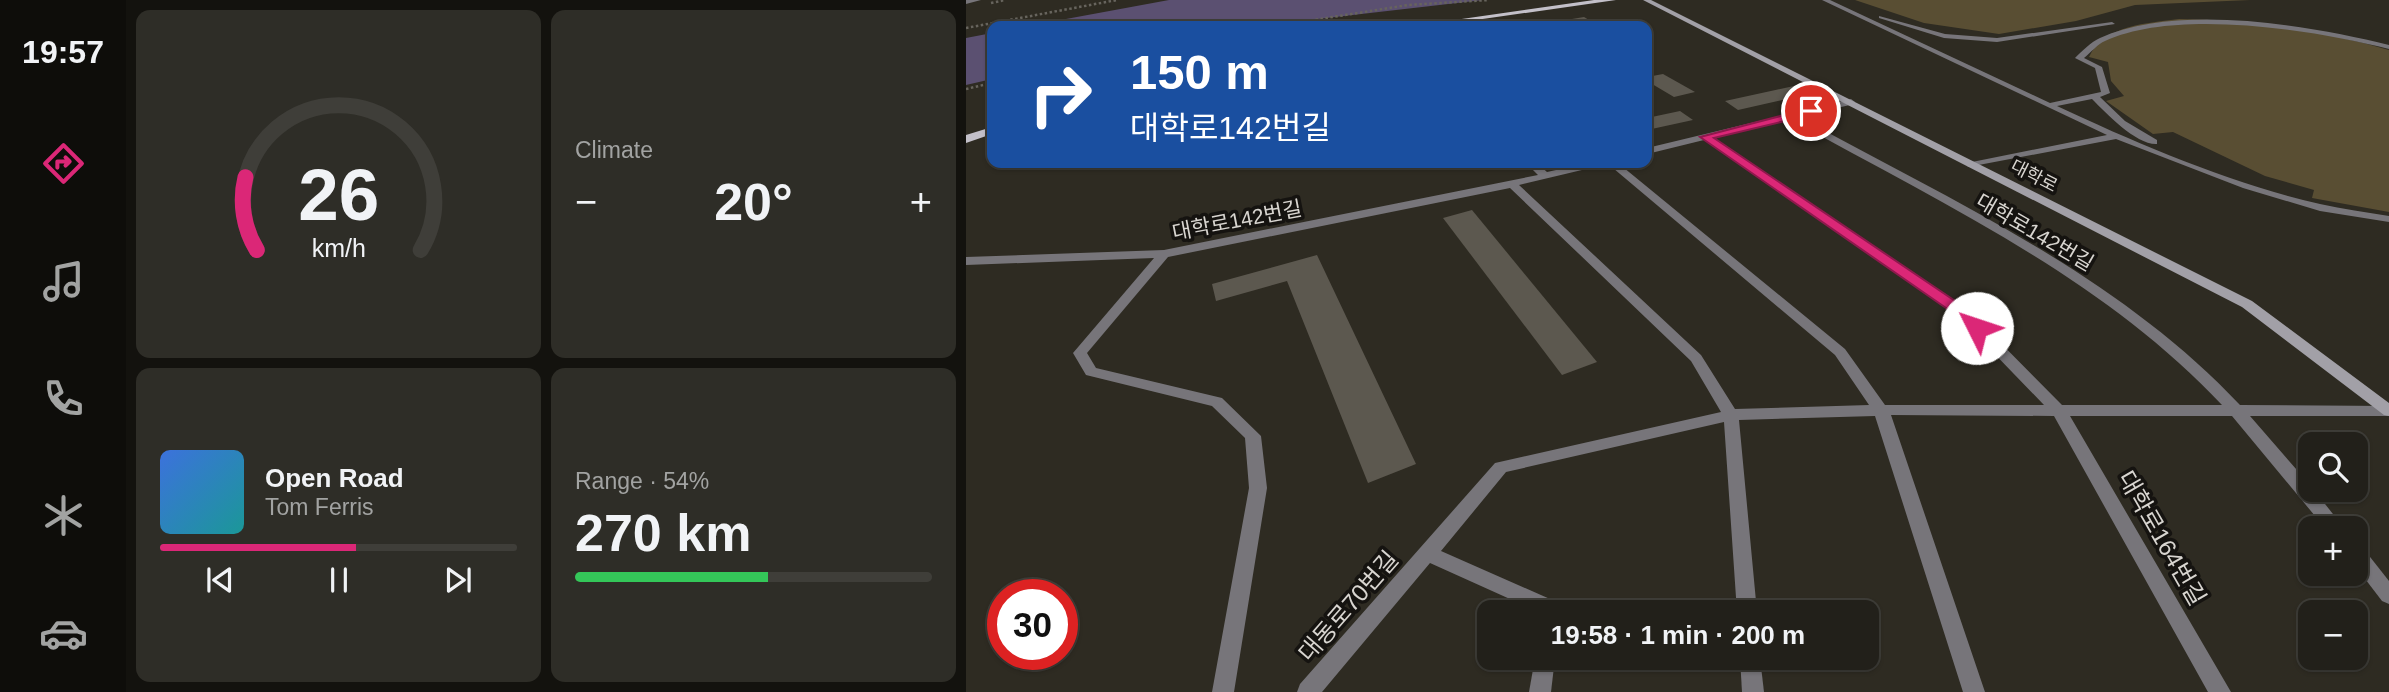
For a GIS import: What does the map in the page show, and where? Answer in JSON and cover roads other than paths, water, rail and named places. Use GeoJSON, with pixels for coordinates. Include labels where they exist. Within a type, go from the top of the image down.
{"type":"FeatureCollection","features":[{"type":"Feature","properties":{"kind":"main road"},"geometry":{"type":"LineString","coordinates":[[1454,21],[1612,0]]}},
{"type":"Feature","properties":{"kind":"main road","name":"대학로"},"geometry":{"type":"LineString","coordinates":[[1646,0],[2247,304],[2389,411]]}},
{"type":"Feature","properties":{"kind":"main road"},"geometry":{"type":"LineString","coordinates":[[966,139],[987,132]]}},
{"type":"Feature","properties":{"kind":"street"},"geometry":{"type":"LineString","coordinates":[[966,2],[978,0]]}},
{"type":"Feature","properties":{"kind":"street"},"geometry":{"type":"LineString","coordinates":[[1828,1],[1944,36],[1997,40],[2168,16],[2226,17],[2299,25],[2389,47]]}},
{"type":"Feature","properties":{"kind":"street"},"geometry":{"type":"LineString","coordinates":[[1828,1],[2118,135],[2243,185],[2314,205],[2389,219]]}},
{"type":"Feature","properties":{"kind":"street"},"geometry":{"type":"LineString","coordinates":[[2052,105],[2106,93],[2098,67],[2079,58],[2088,41],[2131,21]]}},
{"type":"Feature","properties":{"kind":"street"},"geometry":{"type":"LineString","coordinates":[[1914,41],[1944,36]]}},
{"type":"Feature","properties":{"kind":"street"},"geometry":{"type":"LineString","coordinates":[[2094,96],[2122,123],[2196,166]]}},
{"type":"Feature","properties":{"kind":"street"},"geometry":{"type":"LineString","coordinates":[[1652,150],[1852,102]]}},
{"type":"Feature","properties":{"kind":"street","name":"대학로142번길"},"geometry":{"type":"LineString","coordinates":[[1791,116],[2071,272],[2152,332],[2239,411]]}},
{"type":"Feature","properties":{"kind":"street"},"geometry":{"type":"LineString","coordinates":[[1972,165],[2118,135]]}},
{"type":"Feature","properties":{"kind":"street"},"geometry":{"type":"LineString","coordinates":[[1706,137],[1962,312],[2059,411]]}},
{"type":"Feature","properties":{"kind":"street"},"geometry":{"type":"LineString","coordinates":[[1536,168],[1545,176]]}},
{"type":"Feature","properties":{"kind":"street","name":"대학로142번길"},"geometry":{"type":"LineString","coordinates":[[966,261],[1164,254],[1512,184],[1578,168]]}},
{"type":"Feature","properties":{"kind":"street"},"geometry":{"type":"LineString","coordinates":[[1618,168],[1840,352],[1881,410],[1974,692]]}},
{"type":"Feature","properties":{"kind":"street"},"geometry":{"type":"LineString","coordinates":[[1512,184],[1696,358],[1731,415],[1746,600]]}},
{"type":"Feature","properties":{"kind":"street"},"geometry":{"type":"LineString","coordinates":[[1164,254],[1080,353],[1091,372],[1217,402],[1253,436],[1258,488],[1223,692]]}},
{"type":"Feature","properties":{"kind":"street"},"geometry":{"type":"LineString","coordinates":[[1731,415],[1881,410],[2389,411]]}},
{"type":"Feature","properties":{"kind":"street","name":"대학로164번길"},"geometry":{"type":"LineString","coordinates":[[2059,411],[2220,692]]}},
{"type":"Feature","properties":{"kind":"street"},"geometry":{"type":"LineString","coordinates":[[2239,411],[2325,516]]}},
{"type":"Feature","properties":{"kind":"street","name":"대동로70번길"},"geometry":{"type":"LineString","coordinates":[[1308,692],[1501,467],[1731,415]]}},
{"type":"Feature","properties":{"kind":"street","name":"대동로70번길"},"geometry":{"type":"LineString","coordinates":[[1427,553],[1532,600]]}},
{"type":"Feature","properties":{"kind":"street"},"geometry":{"type":"LineString","coordinates":[[2368,569],[2389,595]]}},
{"type":"Feature","properties":{"kind":"street"},"geometry":{"type":"LineString","coordinates":[[1540,692],[1543,670]]}},
{"type":"Feature","properties":{"kind":"street"},"geometry":{"type":"LineString","coordinates":[[1751,670],[1753,692]]}}]}
